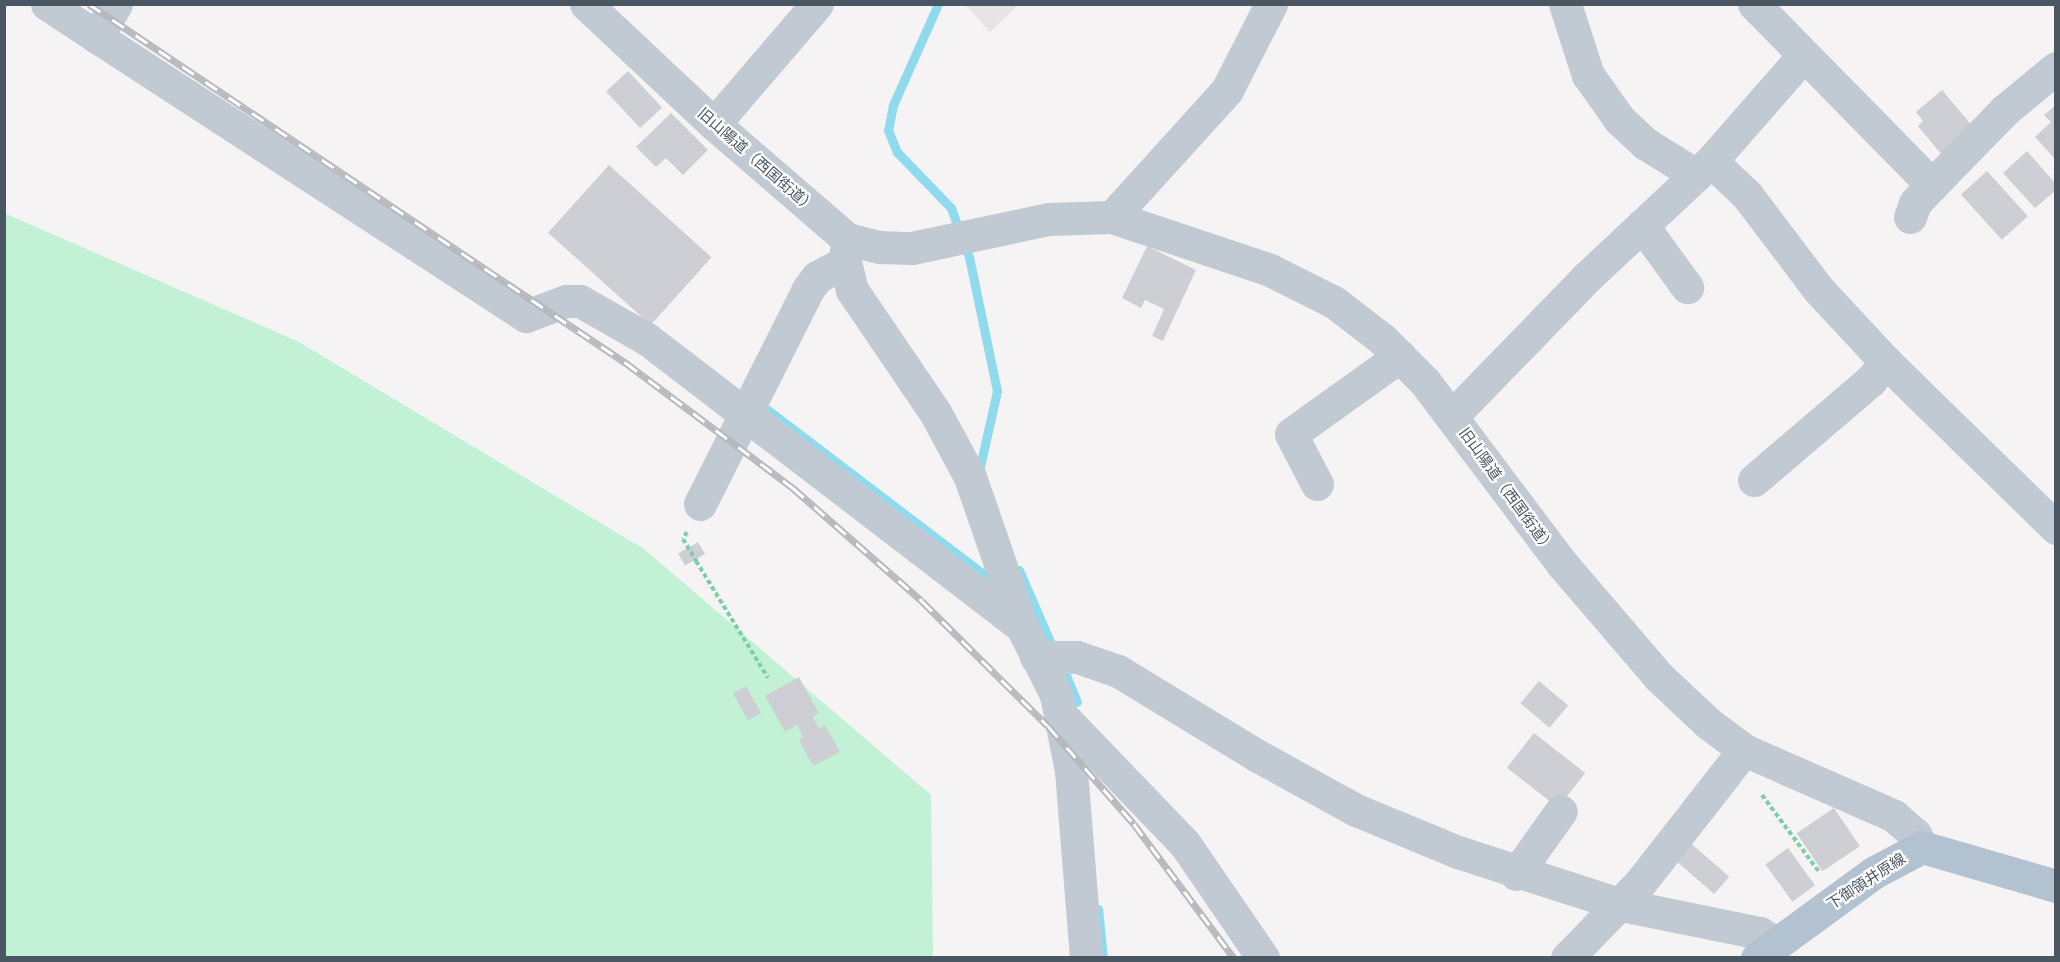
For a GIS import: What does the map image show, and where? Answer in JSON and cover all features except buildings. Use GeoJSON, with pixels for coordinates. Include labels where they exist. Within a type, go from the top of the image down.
{"type":"FeatureCollection","features":[{"type":"Feature","properties":{"kind":"main road","name":"下御領井原線"},"geometry":{"type":"LineString","coordinates":[[1766,950],[1874,873],[1922,847],[2055,886]]}},
{"type":"Feature","properties":{"kind":"street"},"geometry":{"type":"LineString","coordinates":[[47,4],[526,316],[566,301],[595,307],[648,339],[746,412],[1022,627],[1050,657],[1071,771],[1086,957]]}},
{"type":"Feature","properties":{"kind":"street"},"geometry":{"type":"LineString","coordinates":[[97,37],[116,4]]}},
{"type":"Feature","properties":{"kind":"street","name":"旧山陽道（西国街道）"},"geometry":{"type":"LineString","coordinates":[[586,4],[846,250],[880,247],[912,248],[1048,219],[1112,217],[1270,270],[1334,302],[1400,356],[1453,415],[1518,509],[1659,677],[1708,723],[1744,750],[1894,816],[1916,834],[1922,847]]}},
{"type":"Feature","properties":{"kind":"street"},"geometry":{"type":"LineString","coordinates":[[714,124],[817,4]]}},
{"type":"Feature","properties":{"kind":"street"},"geometry":{"type":"LineString","coordinates":[[1112,217],[1227,90],[1271,4]]}},
{"type":"Feature","properties":{"kind":"street"},"geometry":{"type":"LineString","coordinates":[[1565,4],[1588,75],[1620,120],[1646,144],[1703,168],[1747,195],[1818,289],[1886,362],[2055,528]]}},
{"type":"Feature","properties":{"kind":"street"},"geometry":{"type":"LineString","coordinates":[[1754,4],[1932,185]]}},
{"type":"Feature","properties":{"kind":"street"},"geometry":{"type":"LineString","coordinates":[[1453,415],[1642,225],[1703,168],[1803,56]]}},
{"type":"Feature","properties":{"kind":"street"},"geometry":{"type":"LineString","coordinates":[[1910,217],[1916,203],[1932,185],[2005,110],[2055,68]]}},
{"type":"Feature","properties":{"kind":"street"},"geometry":{"type":"LineString","coordinates":[[1642,225],[1687,287]]}},
{"type":"Feature","properties":{"kind":"street"},"geometry":{"type":"LineString","coordinates":[[700,504],[808,289],[817,277],[846,250]]}},
{"type":"Feature","properties":{"kind":"street"},"geometry":{"type":"LineString","coordinates":[[846,250],[852,290],[866,314],[935,412],[970,477],[1022,627]]}},
{"type":"Feature","properties":{"kind":"street"},"geometry":{"type":"LineString","coordinates":[[1317,484],[1291,434],[1400,356]]}},
{"type":"Feature","properties":{"kind":"street"},"geometry":{"type":"LineString","coordinates":[[1754,480],[1870,381],[1886,362]]}},
{"type":"Feature","properties":{"kind":"street"},"geometry":{"type":"LineString","coordinates":[[1050,657],[1098,662],[1118,671],[1256,755],[1356,810],[1516,874],[1622,905],[1760,933],[1766,950]]}},
{"type":"Feature","properties":{"kind":"street"},"geometry":{"type":"LineString","coordinates":[[1060,714],[1185,844],[1263,957]]}},
{"type":"Feature","properties":{"kind":"street"},"geometry":{"type":"LineString","coordinates":[[1567,957],[1622,905],[1744,750]]}},
{"type":"Feature","properties":{"kind":"street"},"geometry":{"type":"LineString","coordinates":[[1516,874],[1561,811]]}},
{"type":"Feature","properties":{"kind":"path"},"geometry":{"type":"LineString","coordinates":[[687,546],[768,678]]}},
{"type":"Feature","properties":{"kind":"path"},"geometry":{"type":"LineString","coordinates":[[1744,750],[1744,771],[1838,898]]}},
{"type":"Feature","properties":{"kind":"shaded area"},"geometry":{"type":"Polygon","coordinates":[[[966,5],[1018,5],[990,32],[966,5]]]}},
{"type":"Feature","properties":{"kind":"green space"},"geometry":{"type":"Polygon","coordinates":[[[4,213],[299,342],[644,549],[931,795],[933,957],[5,957],[4,213]]]}},
{"type":"Feature","properties":{"kind":"waterway"},"geometry":{"type":"LineString","coordinates":[[938,4],[893,105],[888,130],[897,152],[951,208],[969,257],[997,391],[979,471]]}},
{"type":"Feature","properties":{"kind":"waterway"},"geometry":{"type":"LineString","coordinates":[[768,410],[991,580]]}},
{"type":"Feature","properties":{"kind":"waterway"},"geometry":{"type":"LineString","coordinates":[[1019,570],[1054,651]]}},
{"type":"Feature","properties":{"kind":"waterway"},"geometry":{"type":"LineString","coordinates":[[1061,663],[1077,702]]}},
{"type":"Feature","properties":{"kind":"waterway"},"geometry":{"type":"LineString","coordinates":[[1098,909],[1103,958]]}},
{"type":"Feature","properties":{"kind":"railway"},"geometry":{"type":"LineString","coordinates":[[89,4],[626,363],[793,488],[922,601],[1048,726],[1134,824],[1234,958]]}}]}
